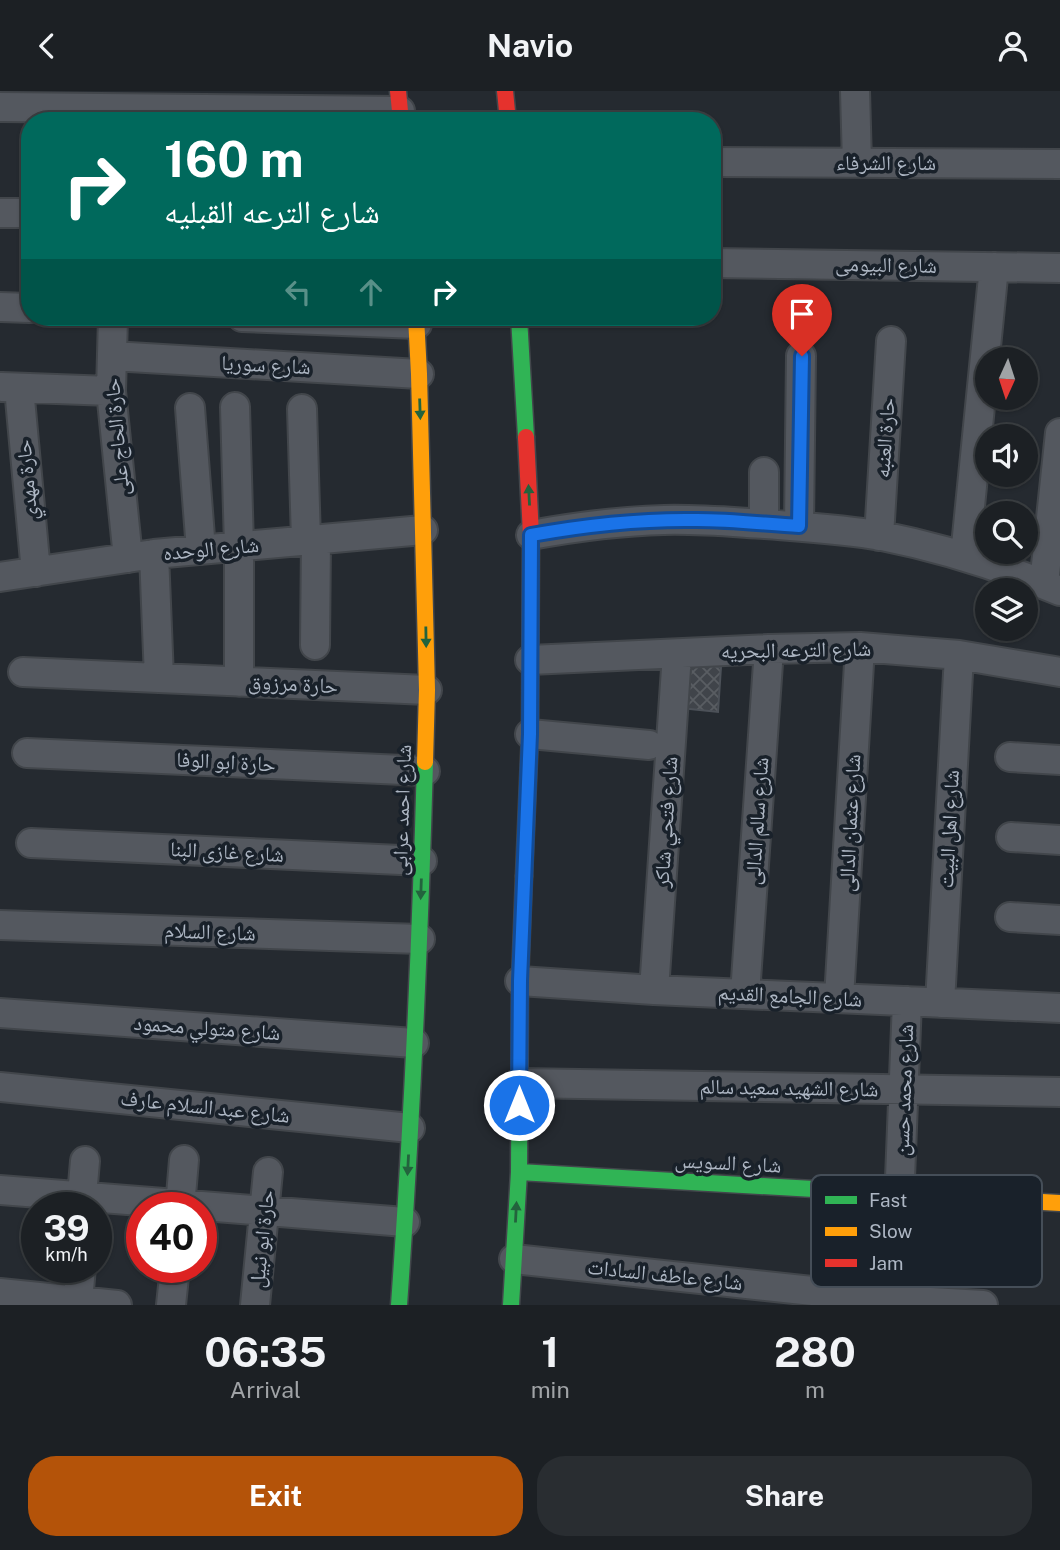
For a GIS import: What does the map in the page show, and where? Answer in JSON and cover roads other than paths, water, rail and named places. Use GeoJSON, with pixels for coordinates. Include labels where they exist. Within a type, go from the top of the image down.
{"type":"FeatureCollection","features":[{"type":"Feature","properties":{"kind":"street"},"geometry":{"type":"LineString","coordinates":[[505,91],[507,112]]}},
{"type":"Feature","properties":{"kind":"street"},"geometry":{"type":"LineString","coordinates":[[855,91],[857,163]]}},
{"type":"Feature","properties":{"kind":"street"},"geometry":{"type":"LineString","coordinates":[[0,107],[72,107],[141,100],[260,100],[400,107]]}},
{"type":"Feature","properties":{"kind":"street","name":"شارع الشرفاء"},"geometry":{"type":"LineString","coordinates":[[721,162],[1060,164]]}},
{"type":"Feature","properties":{"kind":"street"},"geometry":{"type":"LineString","coordinates":[[0,213],[21,213]]}},
{"type":"Feature","properties":{"kind":"street","name":"شارع البيومى"},"geometry":{"type":"LineString","coordinates":[[721,263],[1060,268]]}},
{"type":"Feature","properties":{"kind":"street"},"geometry":{"type":"LineString","coordinates":[[965,557],[994,267]]}},
{"type":"Feature","properties":{"kind":"street"},"geometry":{"type":"LineString","coordinates":[[0,307],[21,308]]}},
{"type":"Feature","properties":{"kind":"street","name":"حارة الحاج على"},"geometry":{"type":"LineString","coordinates":[[113,326],[111,391],[141,556],[159,678]]}},
{"type":"Feature","properties":{"kind":"street","name":"شارع احمد عرابى"},"geometry":{"type":"LineString","coordinates":[[399,1305],[419,939],[427,690],[416,326]]}},
{"type":"Feature","properties":{"kind":"street"},"geometry":{"type":"LineString","coordinates":[[511,1305],[519,1172],[520,981],[530,734],[531,535],[519,326]]}},
{"type":"Feature","properties":{"kind":"street","name":"حارة العنبه"},"geometry":{"type":"LineString","coordinates":[[879,536],[891,341]]}},
{"type":"Feature","properties":{"kind":"street","name":"شارع سوريا"},"geometry":{"type":"LineString","coordinates":[[112,356],[419,375]]}},
{"type":"Feature","properties":{"kind":"street"},"geometry":{"type":"LineString","coordinates":[[799,526],[802,356]]}},
{"type":"Feature","properties":{"kind":"street"},"geometry":{"type":"LineString","coordinates":[[9,387],[111,391]]}},
{"type":"Feature","properties":{"kind":"street","name":"حارة مهدي"},"geometry":{"type":"LineString","coordinates":[[9,387],[36,572]]}},
{"type":"Feature","properties":{"kind":"street"},"geometry":{"type":"LineString","coordinates":[[235,407],[239,682]]}},
{"type":"Feature","properties":{"kind":"street"},"geometry":{"type":"LineString","coordinates":[[190,408],[201,550]]}},
{"type":"Feature","properties":{"kind":"street"},"geometry":{"type":"LineString","coordinates":[[302,409],[315,645]]}},
{"type":"Feature","properties":{"kind":"street"},"geometry":{"type":"LineString","coordinates":[[531,535],[597,524],[652,520],[799,526],[879,536],[922,545],[965,557],[1052,588],[1060,433]]}},
{"type":"Feature","properties":{"kind":"street"},"geometry":{"type":"LineString","coordinates":[[764,472],[764,524]]}},
{"type":"Feature","properties":{"kind":"street","name":"شارع الوحده"},"geometry":{"type":"LineString","coordinates":[[0,577],[141,556],[424,530]]}},
{"type":"Feature","properties":{"kind":"street","name":"شارع الترعه البحريه"},"geometry":{"type":"LineString","coordinates":[[530,660],[860,647],[958,655],[1060,672]]}},
{"type":"Feature","properties":{"kind":"street","name":"شارع عثمان الدالى"},"geometry":{"type":"LineString","coordinates":[[839,998],[860,647]]}},
{"type":"Feature","properties":{"kind":"street","name":"شارع سالم الدالى"},"geometry":{"type":"LineString","coordinates":[[745,994],[769,649]]}},
{"type":"Feature","properties":{"kind":"street","name":"شارع فتحي شاكر"},"geometry":{"type":"LineString","coordinates":[[654,990],[677,654]]}},
{"type":"Feature","properties":{"kind":"street","name":"شارع اهل البيت"},"geometry":{"type":"LineString","coordinates":[[940,1003],[958,655]]}},
{"type":"Feature","properties":{"kind":"street","name":"حارة مرزوق"},"geometry":{"type":"LineString","coordinates":[[23,672],[427,690]]}},
{"type":"Feature","properties":{"kind":"street"},"geometry":{"type":"LineString","coordinates":[[530,734],[649,745]]}},
{"type":"Feature","properties":{"kind":"street","name":"حارة ابو الوفا"},"geometry":{"type":"LineString","coordinates":[[27,753],[425,771]]}},
{"type":"Feature","properties":{"kind":"street"},"geometry":{"type":"LineString","coordinates":[[1010,757],[1060,760]]}},
{"type":"Feature","properties":{"kind":"street"},"geometry":{"type":"LineString","coordinates":[[1011,837],[1060,840]]}},
{"type":"Feature","properties":{"kind":"street","name":"شارع غازى البنا"},"geometry":{"type":"LineString","coordinates":[[31,843],[422,861]]}},
{"type":"Feature","properties":{"kind":"street"},"geometry":{"type":"LineString","coordinates":[[1010,917],[1060,920]]}},
{"type":"Feature","properties":{"kind":"street","name":"شارع السلام"},"geometry":{"type":"LineString","coordinates":[[0,925],[419,939]]}},
{"type":"Feature","properties":{"kind":"street","name":"شارع الجامع القديم"},"geometry":{"type":"LineString","coordinates":[[520,981],[654,990],[1060,1008]]}},
{"type":"Feature","properties":{"kind":"street","name":"شارع محمد حسن"},"geometry":{"type":"LineString","coordinates":[[901,1175],[907,1001]]}},
{"type":"Feature","properties":{"kind":"street","name":"شارع متولي محمود"},"geometry":{"type":"LineString","coordinates":[[0,1013],[414,1043]]}},
{"type":"Feature","properties":{"kind":"street","name":"شارع الشهيد سعيد سالم"},"geometry":{"type":"LineString","coordinates":[[519,1083],[1060,1092]]}},
{"type":"Feature","properties":{"kind":"street","name":"شارع عبد السلام عارف"},"geometry":{"type":"LineString","coordinates":[[0,1087],[410,1128]]}},
{"type":"Feature","properties":{"kind":"street"},"geometry":{"type":"LineString","coordinates":[[182,1192],[184,1160]]}},
{"type":"Feature","properties":{"kind":"street"},"geometry":{"type":"LineString","coordinates":[[85,1161],[85,1192]]}},
{"type":"Feature","properties":{"kind":"street","name":"حارة ابو نبيل"},"geometry":{"type":"LineString","coordinates":[[255,1305],[268,1172]]}},
{"type":"Feature","properties":{"kind":"street","name":"شارع السويس"},"geometry":{"type":"LineString","coordinates":[[519,1172],[811,1188]]}},
{"type":"Feature","properties":{"kind":"street"},"geometry":{"type":"LineString","coordinates":[[0,1190],[21,1192]]}},
{"type":"Feature","properties":{"kind":"street","name":"شارع السويس"},"geometry":{"type":"LineString","coordinates":[[1042,1202],[1060,1203]]}},
{"type":"Feature","properties":{"kind":"street"},"geometry":{"type":"LineString","coordinates":[[217,1208],[405,1222]]}},
{"type":"Feature","properties":{"kind":"street","name":"شارع عاطف السادات"},"geometry":{"type":"LineString","coordinates":[[514,1259],[896,1303],[983,1305]]}},
{"type":"Feature","properties":{"kind":"street"},"geometry":{"type":"LineString","coordinates":[[78,1301],[80,1283]]}},
{"type":"Feature","properties":{"kind":"street"},"geometry":{"type":"LineString","coordinates":[[171,1305],[173,1283]]}},
{"type":"Feature","properties":{"kind":"street"},"geometry":{"type":"LineString","coordinates":[[0,1293],[117,1305]]}}]}
